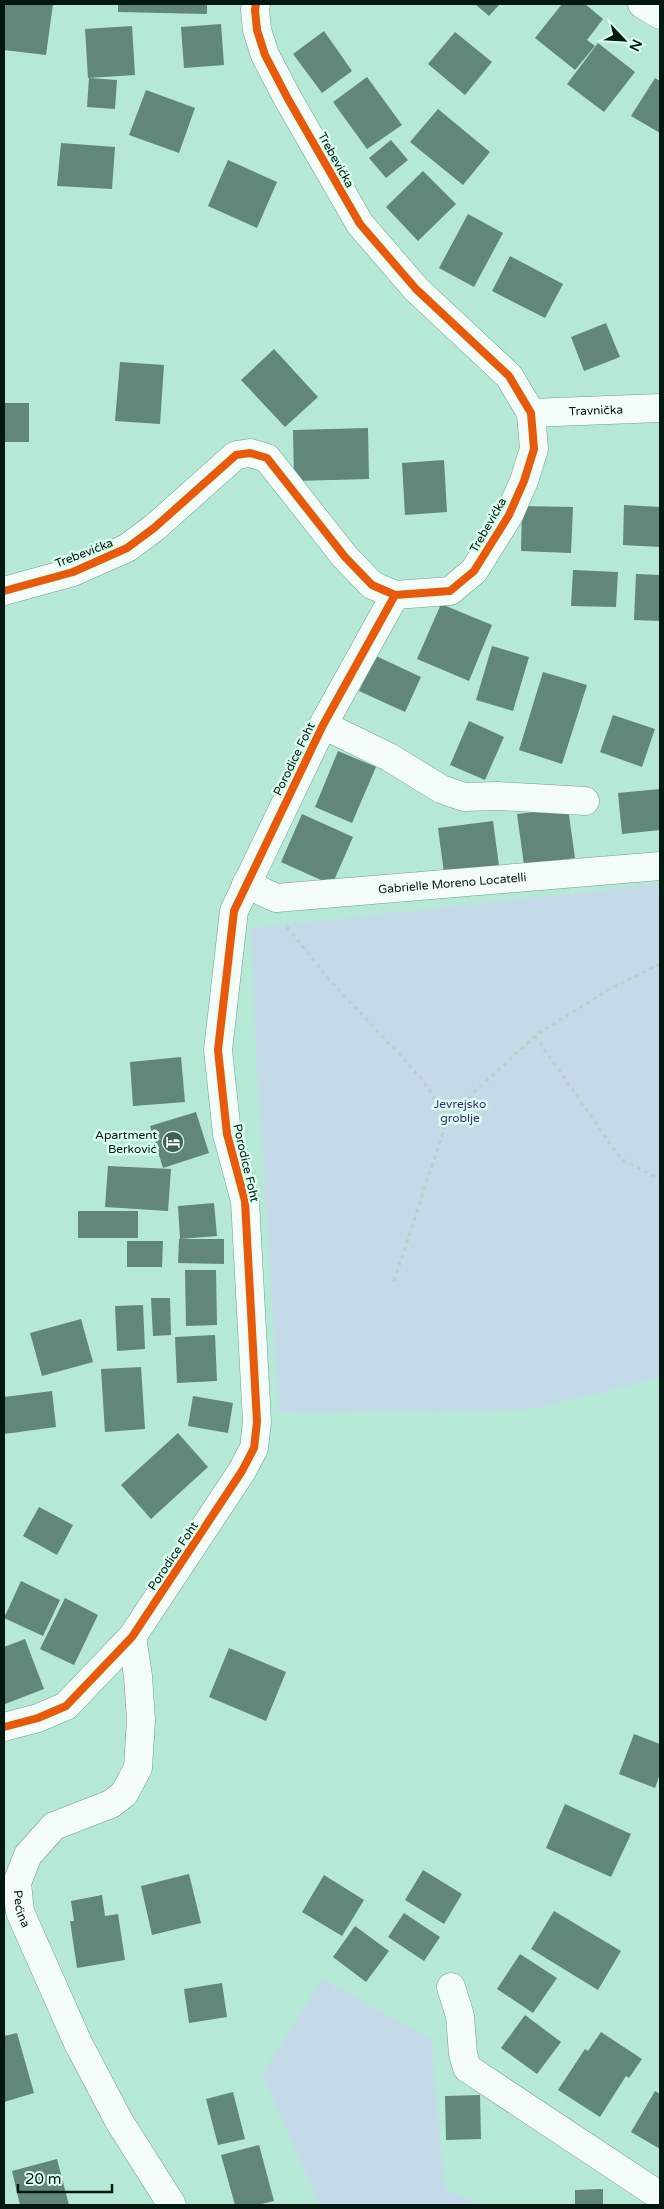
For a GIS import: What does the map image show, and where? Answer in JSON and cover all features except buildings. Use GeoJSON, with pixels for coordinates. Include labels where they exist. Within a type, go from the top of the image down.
{"type":"FeatureCollection","features":[{"type":"Feature","properties":{"kind":"street","name":"Trebevićka"},"geometry":{"type":"LineString","coordinates":[[4,591],[73,572],[127,548],[154,528],[236,455],[250,453],[267,458],[345,557],[372,585],[395,595],[450,591],[474,571],[496,537],[524,480],[534,449],[531,413],[510,376],[416,289],[360,224],[288,99],[265,55],[257,30],[254,10],[256,4]]}},
{"type":"Feature","properties":{"kind":"street"},"geometry":{"type":"LineString","coordinates":[[642,4],[660,16]]}},
{"type":"Feature","properties":{"kind":"street","name":"Travnička"},"geometry":{"type":"LineString","coordinates":[[531,413],[660,408]]}},
{"type":"Feature","properties":{"kind":"street","name":"Porodice Foht"},"geometry":{"type":"LineString","coordinates":[[4,1727],[38,1718],[66,1706],[132,1637],[192,1548],[254,1448],[257,1422],[245,1201],[227,1134],[218,1050],[234,911],[256,888],[323,725],[395,595]]}},
{"type":"Feature","properties":{"kind":"street"},"geometry":{"type":"LineString","coordinates":[[323,725],[389,757],[441,789],[464,797],[498,796],[585,801]]}},
{"type":"Feature","properties":{"kind":"street","name":"Gabrielle Moreno Locatelli"},"geometry":{"type":"LineString","coordinates":[[256,888],[276,898],[660,866]]}},
{"type":"Feature","properties":{"kind":"street","name":"Pećina"},"geometry":{"type":"LineString","coordinates":[[132,1637],[138,1676],[141,1720],[138,1768],[124,1794],[112,1804],[54,1826],[28,1856],[17,1883],[20,1912],[78,2043],[119,2121],[172,2205]]}},
{"type":"Feature","properties":{"kind":"street"},"geometry":{"type":"LineString","coordinates":[[451,1987],[460,2016],[463,2054],[467,2068],[660,2196]]}},
{"type":"Feature","properties":{"kind":"path"},"geometry":{"type":"LineString","coordinates":[[256,888],[327,977],[422,1078],[448,1117]]}},
{"type":"Feature","properties":{"kind":"path"},"geometry":{"type":"LineString","coordinates":[[394,1281],[448,1117],[535,1036],[611,988],[660,964]]}},
{"type":"Feature","properties":{"kind":"path"},"geometry":{"type":"LineString","coordinates":[[535,1036],[621,1158],[660,1179]]}},
{"type":"Feature","properties":{"kind":"green space","name":"Jevrejsko groblje"},"geometry":{"type":"Polygon","coordinates":[[[660,884],[660,1378],[528,1410],[279,1413],[255,1031],[251,928],[660,884]]]}},
{"type":"Feature","properties":{"kind":"green space"},"geometry":{"type":"Polygon","coordinates":[[[322,1979],[431,2039],[445,2189],[482,2205],[320,2205],[262,2075],[322,1979]]]}},
{"type":"Feature","properties":{"kind":"cycle path"},"geometry":{"type":"LineString","coordinates":[[4,591],[73,572],[127,548],[154,528],[236,455],[250,453],[267,458],[345,557],[372,585],[395,595],[450,591],[474,571],[509,515],[524,481],[534,449],[531,413],[509,376],[416,289],[360,224],[288,99],[265,55],[257,30],[256,4]]}},
{"type":"Feature","properties":{"kind":"cycle path"},"geometry":{"type":"LineString","coordinates":[[4,1727],[38,1718],[66,1706],[132,1637],[242,1471],[254,1448],[257,1422],[245,1201],[227,1134],[218,1050],[234,911],[323,725],[395,595]]}},
{"type":"Feature","properties":{"kind":"place","name":"Apartment Berković"},"geometry":{"type":"Point","coordinates":[173,1142]}}]}
